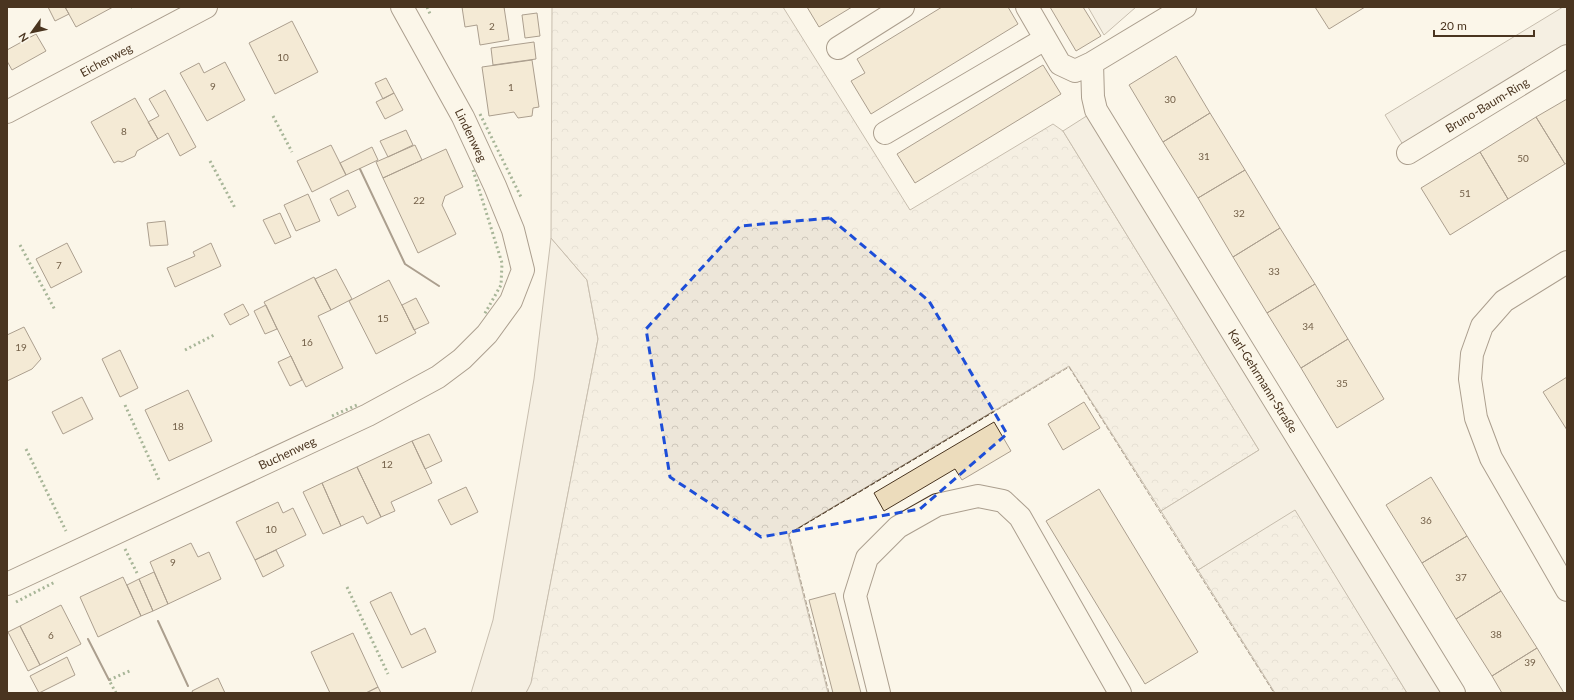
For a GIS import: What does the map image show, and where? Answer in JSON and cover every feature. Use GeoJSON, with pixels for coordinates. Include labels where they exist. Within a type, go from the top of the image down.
{"type":"FeatureCollection","features":[{"type":"Feature","properties":{"kind":"street","name":"Eichenweg"},"geometry":{"type":"LineString","coordinates":[[7,112],[206,7]]}},
{"type":"Feature","properties":{"kind":"street","name":"Lindenweg"},"geometry":{"type":"LineString","coordinates":[[402,7],[466,124],[495,186],[513,230],[523,270]]}},
{"type":"Feature","properties":{"kind":"street"},"geometry":{"type":"LineString","coordinates":[[838,48],[903,7]]}},
{"type":"Feature","properties":{"kind":"street"},"geometry":{"type":"LineString","coordinates":[[1027,7],[1060,64],[1075,71],[1092,63],[1185,7]]}},
{"type":"Feature","properties":{"kind":"street"},"geometry":{"type":"LineString","coordinates":[[886,133],[1045,38]]}},
{"type":"Feature","properties":{"kind":"street","name":"Bruno-Baum-Ring"},"geometry":{"type":"LineString","coordinates":[[1408,153],[1567,56]]}},
{"type":"Feature","properties":{"kind":"street","name":"Karl-Gehrmann-Straße"},"geometry":{"type":"LineString","coordinates":[[1092,63],[1093,97],[1096,110],[1454,693]]}},
{"type":"Feature","properties":{"kind":"street"},"geometry":{"type":"LineString","coordinates":[[1567,262],[1504,301],[1482,326],[1472,354],[1470,379],[1476,418],[1492,458],[1567,590]]}},
{"type":"Feature","properties":{"kind":"street","name":"Buchenweg"},"geometry":{"type":"LineString","coordinates":[[7,584],[368,415],[438,377],[462,358],[487,334],[511,301],[523,270]]}},
{"type":"Feature","properties":{"kind":"street"},"geometry":{"type":"LineString","coordinates":[[879,693],[855,596],[867,558],[898,526],[937,505],[978,496],[1003,501],[1020,517],[1120,693]]}},
{"type":"Feature","properties":{"kind":"highlighted area"},"geometry":{"type":"Polygon","coordinates":[[[830,218],[929,301],[1007,434],[920,509],[761,537],[670,477],[646,329],[740,226],[830,218]]]}},
{"type":"Feature","properties":{"kind":"green space"},"geometry":{"type":"Polygon","coordinates":[[[552,7],[783,7],[910,210],[1053,124],[1063,131],[1259,450],[1161,511],[1069,366],[788,534],[828,693],[526,693],[531,683],[598,339],[587,280],[551,238],[552,7]]]}},
{"type":"Feature","properties":{"kind":"green space"},"geometry":{"type":"Polygon","coordinates":[[[1088,7],[1136,7],[1104,35],[1088,7]]]}},
{"type":"Feature","properties":{"kind":"green space"},"geometry":{"type":"Polygon","coordinates":[[[551,238],[587,280],[598,339],[531,684],[526,693],[471,693],[493,620],[534,379],[551,238]]]}},
{"type":"Feature","properties":{"kind":"green space"},"geometry":{"type":"Polygon","coordinates":[[[1295,509],[1407,693],[1275,693],[1198,570],[1295,509]]]}},
{"type":"Feature","properties":{"kind":"shaded area"},"geometry":{"type":"Polygon","coordinates":[[[1563,7],[1567,7],[1567,56],[1408,153],[1385,115],[1563,7]]]}},
{"type":"Feature","properties":{"kind":"shaded area"},"geometry":{"type":"Polygon","coordinates":[[[1096,110],[1454,693],[1407,693],[1295,510],[1198,570],[1161,511],[1259,450],[1063,131],[1096,110]]]}},
{"type":"Feature","properties":{"kind":"building"},"geometry":{"type":"Polygon","coordinates":[[[48,7],[65,7],[69,14],[55,21],[48,7]]]}},
{"type":"Feature","properties":{"kind":"building"},"geometry":{"type":"Polygon","coordinates":[[[65,7],[113,7],[76,27],[65,7]]]}},
{"type":"Feature","properties":{"kind":"building"},"geometry":{"type":"Polygon","coordinates":[[[462,7],[504,7],[509,40],[480,45],[477,25],[465,27],[462,7]]]}},
{"type":"Feature","properties":{"kind":"building"},"geometry":{"type":"Polygon","coordinates":[[[807,7],[852,7],[819,27],[807,7]]]}},
{"type":"Feature","properties":{"kind":"building"},"geometry":{"type":"Polygon","coordinates":[[[942,7],[1008,7],[1018,24],[871,114],[851,81],[865,73],[857,59],[942,7]]]}},
{"type":"Feature","properties":{"kind":"building"},"geometry":{"type":"Polygon","coordinates":[[[1050,7],[1083,7],[1101,36],[1076,51],[1050,7]]]}},
{"type":"Feature","properties":{"kind":"building"},"geometry":{"type":"Polygon","coordinates":[[[1315,7],[1365,7],[1329,29],[1315,7]]]}},
{"type":"Feature","properties":{"kind":"building"},"geometry":{"type":"Polygon","coordinates":[[[537,13],[540,36],[525,38],[522,15],[537,13]]]}},
{"type":"Feature","properties":{"kind":"building"},"geometry":{"type":"Polygon","coordinates":[[[292,21],[318,72],[275,94],[249,43],[292,21]]]}},
{"type":"Feature","properties":{"kind":"building"},"geometry":{"type":"Polygon","coordinates":[[[36,34],[46,51],[12,70],[7,61],[7,50],[36,34]]]}},
{"type":"Feature","properties":{"kind":"building"},"geometry":{"type":"Polygon","coordinates":[[[534,42],[536,59],[493,65],[491,48],[534,42]]]}},
{"type":"Feature","properties":{"kind":"building"},"geometry":{"type":"Polygon","coordinates":[[[1176,56],[1210,113],[1163,142],[1129,85],[1176,56]]]}},
{"type":"Feature","properties":{"kind":"building"},"geometry":{"type":"Polygon","coordinates":[[[532,60],[539,107],[533,108],[532,116],[518,118],[514,112],[489,116],[482,67],[532,60]]]}},
{"type":"Feature","properties":{"kind":"building"},"geometry":{"type":"Polygon","coordinates":[[[225,62],[245,100],[207,121],[180,73],[199,63],[204,73],[225,62]]]}},
{"type":"Feature","properties":{"kind":"building"},"geometry":{"type":"Polygon","coordinates":[[[1043,65],[1061,94],[915,183],[897,154],[1043,65]]]}},
{"type":"Feature","properties":{"kind":"building"},"geometry":{"type":"Polygon","coordinates":[[[386,78],[394,93],[383,99],[375,83],[386,78]]]}},
{"type":"Feature","properties":{"kind":"building"},"geometry":{"type":"Polygon","coordinates":[[[165,90],[196,147],[180,156],[168,133],[158,139],[148,122],[159,116],[149,99],[165,90]]]}},
{"type":"Feature","properties":{"kind":"building"},"geometry":{"type":"Polygon","coordinates":[[[394,93],[403,110],[385,119],[376,102],[394,93]]]}},
{"type":"Feature","properties":{"kind":"building"},"geometry":{"type":"Polygon","coordinates":[[[135,98],[158,139],[137,151],[135,156],[122,162],[118,161],[114,163],[91,122],[135,98]]]}},
{"type":"Feature","properties":{"kind":"building"},"geometry":{"type":"Polygon","coordinates":[[[1567,99],[1567,163],[1565,164],[1536,117],[1567,99]]]}},
{"type":"Feature","properties":{"kind":"building"},"geometry":{"type":"Polygon","coordinates":[[[1210,113],[1245,170],[1198,198],[1163,142],[1210,113]]]}},
{"type":"Feature","properties":{"kind":"building"},"geometry":{"type":"Polygon","coordinates":[[[1536,117],[1565,164],[1508,199],[1480,152],[1536,117]]]}},
{"type":"Feature","properties":{"kind":"building"},"geometry":{"type":"Polygon","coordinates":[[[406,130],[413,145],[388,157],[380,141],[406,130]]]}},
{"type":"Feature","properties":{"kind":"building"},"geometry":{"type":"Polygon","coordinates":[[[331,145],[346,175],[312,192],[297,161],[331,145]]]}},
{"type":"Feature","properties":{"kind":"building"},"geometry":{"type":"Polygon","coordinates":[[[415,145],[422,160],[383,178],[376,162],[415,145]]]}},
{"type":"Feature","properties":{"kind":"building"},"geometry":{"type":"Polygon","coordinates":[[[372,147],[378,160],[346,175],[340,163],[372,147]]]}},
{"type":"Feature","properties":{"kind":"building"},"geometry":{"type":"Polygon","coordinates":[[[446,149],[463,187],[445,196],[442,205],[456,234],[418,253],[383,178],[446,149]]]}},
{"type":"Feature","properties":{"kind":"building"},"geometry":{"type":"Polygon","coordinates":[[[1480,152],[1508,199],[1450,235],[1421,188],[1480,152]]]}},
{"type":"Feature","properties":{"kind":"building"},"geometry":{"type":"Polygon","coordinates":[[[1245,170],[1280,228],[1233,257],[1198,198],[1245,170]]]}},
{"type":"Feature","properties":{"kind":"building"},"geometry":{"type":"Polygon","coordinates":[[[348,190],[356,207],[338,216],[330,199],[348,190]]]}},
{"type":"Feature","properties":{"kind":"building"},"geometry":{"type":"Polygon","coordinates":[[[308,194],[320,221],[296,231],[284,205],[308,194]]]}},
{"type":"Feature","properties":{"kind":"building"},"geometry":{"type":"Polygon","coordinates":[[[280,213],[291,237],[275,244],[263,220],[280,213]]]}},
{"type":"Feature","properties":{"kind":"building"},"geometry":{"type":"Polygon","coordinates":[[[165,221],[168,245],[150,246],[147,223],[165,221]]]}},
{"type":"Feature","properties":{"kind":"building"},"geometry":{"type":"Polygon","coordinates":[[[1280,228],[1315,284],[1267,313],[1233,257],[1280,228]]]}},
{"type":"Feature","properties":{"kind":"building"},"geometry":{"type":"Polygon","coordinates":[[[67,243],[82,272],[51,288],[36,259],[67,243]]]}},
{"type":"Feature","properties":{"kind":"building"},"geometry":{"type":"Polygon","coordinates":[[[211,243],[221,266],[175,287],[167,268],[195,256],[193,252],[211,243]]]}},
{"type":"Feature","properties":{"kind":"building"},"geometry":{"type":"Polygon","coordinates":[[[336,269],[352,299],[331,310],[315,279],[336,269]]]}},
{"type":"Feature","properties":{"kind":"building"},"geometry":{"type":"Polygon","coordinates":[[[314,277],[331,310],[318,316],[343,368],[306,387],[264,302],[314,277]]]}},
{"type":"Feature","properties":{"kind":"building"},"geometry":{"type":"Polygon","coordinates":[[[389,280],[416,333],[376,354],[349,301],[389,280]]]}},
{"type":"Feature","properties":{"kind":"building"},"geometry":{"type":"Polygon","coordinates":[[[1315,284],[1348,339],[1301,368],[1267,313],[1315,284]]]}},
{"type":"Feature","properties":{"kind":"building"},"geometry":{"type":"Polygon","coordinates":[[[416,298],[429,323],[414,330],[402,305],[416,298]]]}},
{"type":"Feature","properties":{"kind":"building"},"geometry":{"type":"Polygon","coordinates":[[[243,304],[249,315],[230,325],[224,314],[243,304]]]}},
{"type":"Feature","properties":{"kind":"building"},"geometry":{"type":"Polygon","coordinates":[[[266,305],[277,329],[265,334],[254,311],[266,305]]]}},
{"type":"Feature","properties":{"kind":"building"},"geometry":{"type":"Polygon","coordinates":[[[24,327],[41,359],[32,369],[7,381],[7,335],[24,327]]]}},
{"type":"Feature","properties":{"kind":"building"},"geometry":{"type":"Polygon","coordinates":[[[1348,339],[1384,399],[1337,428],[1301,368],[1348,339]]]}},
{"type":"Feature","properties":{"kind":"building"},"geometry":{"type":"Polygon","coordinates":[[[120,350],[138,388],[120,397],[102,359],[120,350]]]}},
{"type":"Feature","properties":{"kind":"building"},"geometry":{"type":"Polygon","coordinates":[[[291,356],[302,380],[290,386],[278,362],[291,356]]]}},
{"type":"Feature","properties":{"kind":"building"},"geometry":{"type":"Polygon","coordinates":[[[1567,377],[1567,430],[1543,392],[1567,377]]]}},
{"type":"Feature","properties":{"kind":"building"},"geometry":{"type":"Polygon","coordinates":[[[188,390],[212,441],[169,461],[145,410],[188,390]]]}},
{"type":"Feature","properties":{"kind":"building"},"geometry":{"type":"Polygon","coordinates":[[[82,397],[93,419],[63,434],[52,412],[82,397]]]}},
{"type":"Feature","properties":{"kind":"building"},"geometry":{"type":"Polygon","coordinates":[[[1084,402],[1100,428],[1063,450],[1048,424],[1084,402]]]}},
{"type":"Feature","properties":{"kind":"building"},"geometry":{"type":"Polygon","coordinates":[[[994,422],[1011,451],[962,480],[955,469],[884,511],[874,493],[994,422]]]}},
{"type":"Feature","properties":{"kind":"building"},"geometry":{"type":"Polygon","coordinates":[[[429,434],[442,461],[425,469],[412,441],[429,434]]]}},
{"type":"Feature","properties":{"kind":"building"},"geometry":{"type":"Polygon","coordinates":[[[412,441],[432,483],[391,502],[395,511],[381,517],[357,467],[412,441]]]}},
{"type":"Feature","properties":{"kind":"building"},"geometry":{"type":"Polygon","coordinates":[[[357,467],[381,517],[367,524],[363,516],[341,526],[322,483],[357,467]]]}},
{"type":"Feature","properties":{"kind":"building"},"geometry":{"type":"Polygon","coordinates":[[[1431,477],[1467,536],[1422,563],[1386,505],[1431,477]]]}},
{"type":"Feature","properties":{"kind":"building"},"geometry":{"type":"Polygon","coordinates":[[[322,483],[341,526],[323,534],[303,492],[322,483]]]}},
{"type":"Feature","properties":{"kind":"building"},"geometry":{"type":"Polygon","coordinates":[[[466,487],[478,512],[451,525],[438,500],[466,487]]]}},
{"type":"Feature","properties":{"kind":"building"},"geometry":{"type":"Polygon","coordinates":[[[1099,489],[1198,652],[1145,684],[1046,521],[1099,489]]]}},
{"type":"Feature","properties":{"kind":"building"},"geometry":{"type":"Polygon","coordinates":[[[278,502],[283,513],[293,508],[306,535],[255,560],[236,522],[278,502]]]}},
{"type":"Feature","properties":{"kind":"building"},"geometry":{"type":"Polygon","coordinates":[[[1467,536],[1501,591],[1456,619],[1422,563],[1467,536]]]}},
{"type":"Feature","properties":{"kind":"building"},"geometry":{"type":"Polygon","coordinates":[[[191,543],[198,557],[209,552],[221,579],[168,604],[150,562],[191,543]]]}},
{"type":"Feature","properties":{"kind":"building"},"geometry":{"type":"Polygon","coordinates":[[[276,550],[284,566],[263,577],[255,560],[276,550]]]}},
{"type":"Feature","properties":{"kind":"building"},"geometry":{"type":"Polygon","coordinates":[[[154,572],[168,604],[153,611],[139,579],[154,572]]]}},
{"type":"Feature","properties":{"kind":"building"},"geometry":{"type":"Polygon","coordinates":[[[123,577],[141,616],[98,637],[80,597],[123,577]]]}},
{"type":"Feature","properties":{"kind":"building"},"geometry":{"type":"Polygon","coordinates":[[[139,579],[153,611],[141,616],[127,585],[139,579]]]}},
{"type":"Feature","properties":{"kind":"building"},"geometry":{"type":"Polygon","coordinates":[[[1501,591],[1537,648],[1492,676],[1456,619],[1501,591]]]}},
{"type":"Feature","properties":{"kind":"building"},"geometry":{"type":"Polygon","coordinates":[[[391,592],[411,635],[425,628],[436,652],[402,668],[370,602],[391,592]]]}},
{"type":"Feature","properties":{"kind":"building"},"geometry":{"type":"Polygon","coordinates":[[[835,593],[861,693],[833,693],[809,600],[835,593]]]}},
{"type":"Feature","properties":{"kind":"building"},"geometry":{"type":"Polygon","coordinates":[[[61,605],[81,644],[40,665],[20,626],[61,605]]]}},
{"type":"Feature","properties":{"kind":"building"},"geometry":{"type":"Polygon","coordinates":[[[20,626],[40,665],[28,671],[8,632],[20,626]]]}},
{"type":"Feature","properties":{"kind":"building"},"geometry":{"type":"Polygon","coordinates":[[[353,633],[378,687],[366,693],[330,693],[311,652],[353,633]]]}},
{"type":"Feature","properties":{"kind":"building"},"geometry":{"type":"Polygon","coordinates":[[[1537,648],[1564,693],[1502,693],[1492,676],[1537,648]]]}},
{"type":"Feature","properties":{"kind":"building"},"geometry":{"type":"Polygon","coordinates":[[[67,657],[75,675],[39,693],[30,676],[67,657]]]}},
{"type":"Feature","properties":{"kind":"building"},"geometry":{"type":"Polygon","coordinates":[[[218,678],[225,693],[193,693],[192,691],[218,678]]]}},
{"type":"Feature","properties":{"kind":"building"},"geometry":{"type":"Polygon","coordinates":[[[378,687],[381,693],[366,693],[378,687]]]}},
{"type":"Feature","properties":{"kind":"hedge"},"geometry":{"type":"LineString","coordinates":[[427,7],[431,16]]}},
{"type":"Feature","properties":{"kind":"hedge"},"geometry":{"type":"LineString","coordinates":[[480,114],[521,197]]}},
{"type":"Feature","properties":{"kind":"hedge"},"geometry":{"type":"LineString","coordinates":[[273,116],[292,152]]}},
{"type":"Feature","properties":{"kind":"hedge"},"geometry":{"type":"LineString","coordinates":[[210,161],[235,208]]}},
{"type":"Feature","properties":{"kind":"hedge"},"geometry":{"type":"LineString","coordinates":[[473,170],[502,263],[501,285],[484,315]]}},
{"type":"Feature","properties":{"kind":"hedge"},"geometry":{"type":"LineString","coordinates":[[20,245],[55,310]]}},
{"type":"Feature","properties":{"kind":"hedge"},"geometry":{"type":"LineString","coordinates":[[185,350],[214,335]]}},
{"type":"Feature","properties":{"kind":"hedge"},"geometry":{"type":"LineString","coordinates":[[125,405],[160,482]]}},
{"type":"Feature","properties":{"kind":"hedge"},"geometry":{"type":"LineString","coordinates":[[332,416],[357,405]]}},
{"type":"Feature","properties":{"kind":"hedge"},"geometry":{"type":"LineString","coordinates":[[26,449],[66,531]]}},
{"type":"Feature","properties":{"kind":"hedge"},"geometry":{"type":"LineString","coordinates":[[125,549],[137,573]]}},
{"type":"Feature","properties":{"kind":"hedge"},"geometry":{"type":"LineString","coordinates":[[16,602],[55,582]]}},
{"type":"Feature","properties":{"kind":"hedge"},"geometry":{"type":"LineString","coordinates":[[347,587],[388,674]]}},
{"type":"Feature","properties":{"kind":"hedge"},"geometry":{"type":"LineString","coordinates":[[116,693],[109,680],[132,670]]}},
{"type":"Feature","properties":{"kind":"fence"},"geometry":{"type":"LineString","coordinates":[[829,693],[789,534],[1069,367],[1274,693]]}},
{"type":"Feature","properties":{"kind":"wall"},"geometry":{"type":"LineString","coordinates":[[360,169],[405,264],[439,286]]}},
{"type":"Feature","properties":{"kind":"wall"},"geometry":{"type":"LineString","coordinates":[[158,621],[188,686]]}},
{"type":"Feature","properties":{"kind":"wall"},"geometry":{"type":"LineString","coordinates":[[88,639],[109,680]]}}]}
